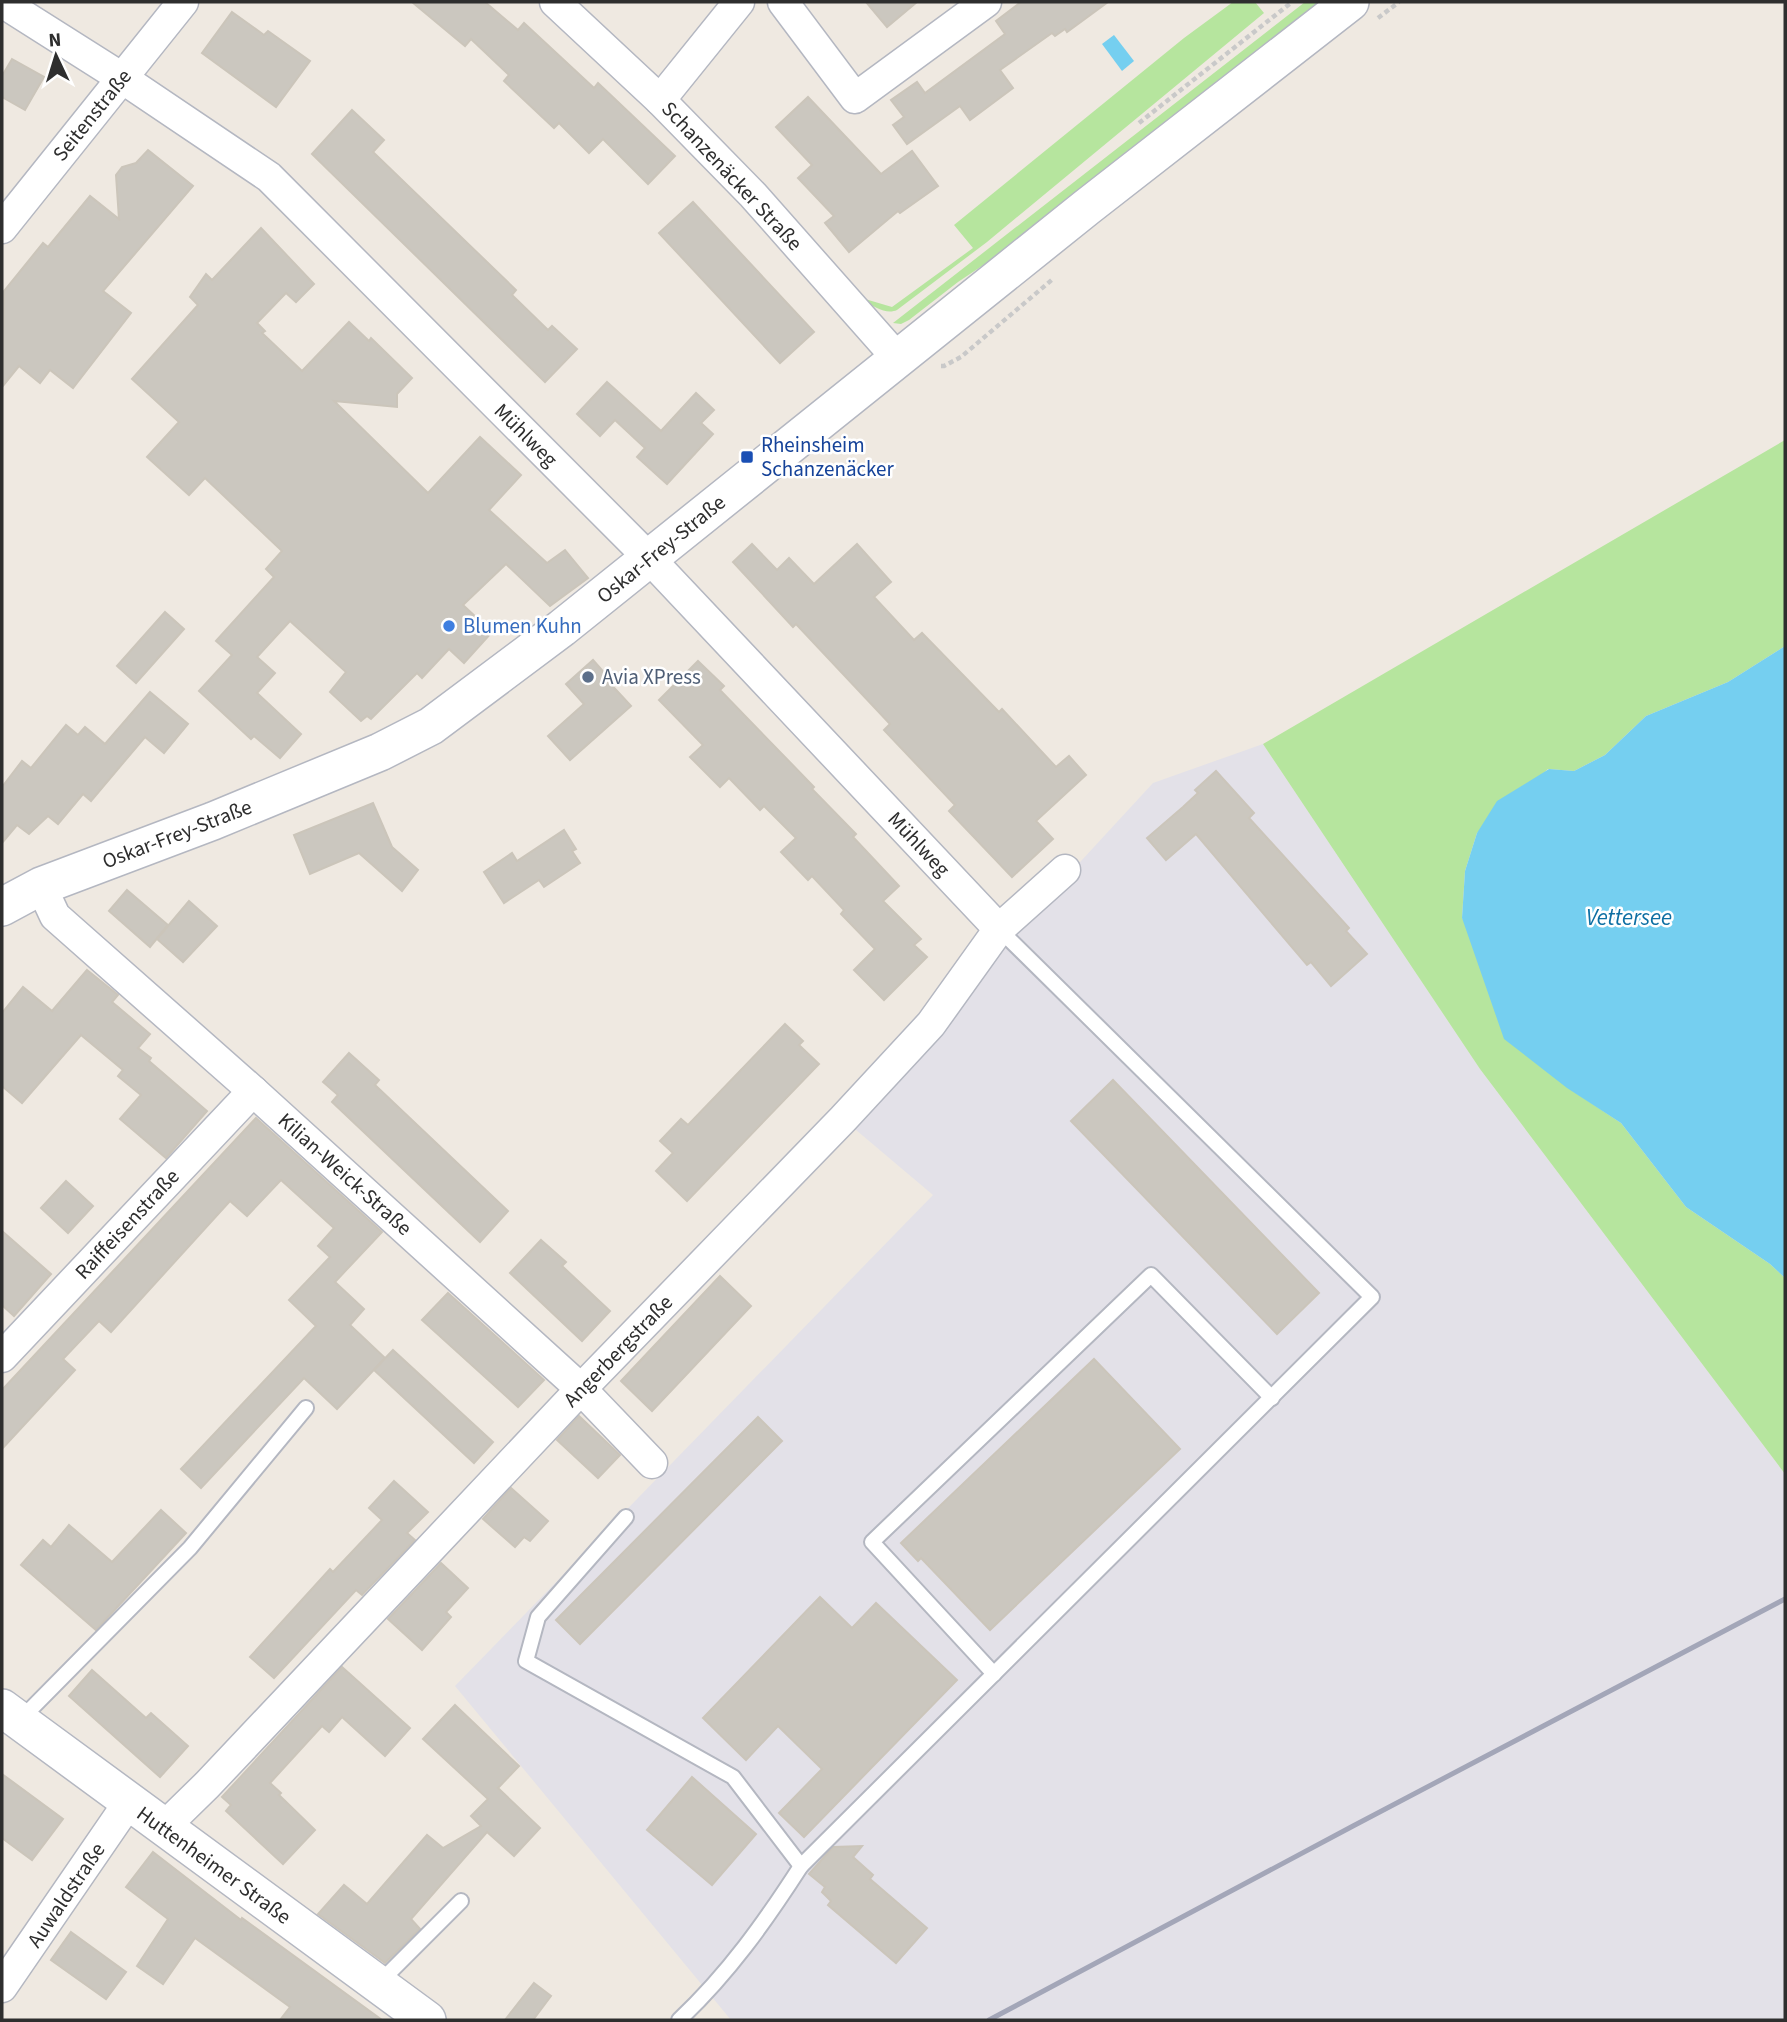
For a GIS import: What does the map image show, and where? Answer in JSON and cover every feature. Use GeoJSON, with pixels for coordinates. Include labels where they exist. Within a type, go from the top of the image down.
{"type":"FeatureCollection","features":[{"type":"Feature","properties":{"kind":"street","name":"Mühlweg"},"geometry":{"type":"LineString","coordinates":[[2,2],[122,78],[269,177],[649,558],[999,929]]}},
{"type":"Feature","properties":{"kind":"street","name":"Seitenstraße"},"geometry":{"type":"LineString","coordinates":[[2,228],[183,2]]}},
{"type":"Feature","properties":{"kind":"street","name":"Schanzenäcker Straße"},"geometry":{"type":"LineString","coordinates":[[555,2],[660,100],[753,195],[899,360]]}},
{"type":"Feature","properties":{"kind":"street"},"geometry":{"type":"LineString","coordinates":[[660,100],[739,2]]}},
{"type":"Feature","properties":{"kind":"street"},"geometry":{"type":"LineString","coordinates":[[783,2],[855,98],[986,2]]}},
{"type":"Feature","properties":{"kind":"street","name":"Oskar-Frey-Straße"},"geometry":{"type":"LineString","coordinates":[[2,907],[41,886],[226,816],[380,752],[431,726],[551,637],[1087,207],[1350,2]]}},
{"type":"Feature","properties":{"kind":"street","name":"Angerbergstraße"},"geometry":{"type":"LineString","coordinates":[[164,1827],[843,1119],[931,1024],[999,929],[1065,870]]}},
{"type":"Feature","properties":{"kind":"street","name":"Kilian-Weick-Straße"},"geometry":{"type":"LineString","coordinates":[[41,886],[55,916],[253,1091],[581,1390],[652,1463]]}},
{"type":"Feature","properties":{"kind":"street","name":"Raiffeisenstraße"},"geometry":{"type":"LineString","coordinates":[[2,1357],[253,1091]]}},
{"type":"Feature","properties":{"kind":"street","name":"Huttenheimer Straße"},"geometry":{"type":"LineString","coordinates":[[11,1715],[427,2020]]}},
{"type":"Feature","properties":{"kind":"street","name":"Auwaldstraße"},"geometry":{"type":"LineString","coordinates":[[6,1974],[129,1802]]}},
{"type":"Feature","properties":{"kind":"lane"},"geometry":{"type":"LineString","coordinates":[[679,2020],[760,1929],[801,1866],[1373,1297],[999,929]]}},
{"type":"Feature","properties":{"kind":"lane"},"geometry":{"type":"LineString","coordinates":[[994,1674],[872,1542],[1151,1275],[1272,1398]]}},
{"type":"Feature","properties":{"kind":"lane"},"geometry":{"type":"LineString","coordinates":[[11,1715],[190,1548],[306,1408]]}},
{"type":"Feature","properties":{"kind":"lane"},"geometry":{"type":"LineString","coordinates":[[626,1517],[538,1617],[526,1661],[733,1777],[801,1866]]}},
{"type":"Feature","properties":{"kind":"lane"},"geometry":{"type":"LineString","coordinates":[[378,1984],[461,1900]]}},
{"type":"Feature","properties":{"kind":"shaded area"},"geometry":{"type":"Polygon","coordinates":[[[1263,744],[1480,1069],[1785,1474],[1785,2020],[731,2020],[455,1686],[933,1195],[843,1119],[1153,783],[1263,744]]]}},
{"type":"Feature","properties":{"kind":"green space"},"geometry":{"type":"Polygon","coordinates":[[[1233,2],[1255,2],[1264,13],[987,242],[897,310],[884,311],[863,301],[865,299],[892,307],[973,248],[954,225],[1184,38],[1233,2]]]}},
{"type":"Feature","properties":{"kind":"green space"},"geometry":{"type":"Polygon","coordinates":[[[1305,2],[1330,2],[1054,218],[958,282],[909,320],[901,324],[893,323],[1305,2]]]}},
{"type":"Feature","properties":{"kind":"green space"},"geometry":{"type":"Polygon","coordinates":[[[1785,440],[1785,646],[1728,682],[1646,716],[1605,755],[1574,771],[1548,769],[1477,833],[1465,871],[1462,918],[1567,1087],[1621,1123],[1686,1207],[1770,1264],[1785,1278],[1785,1474],[1480,1069],[1263,744],[1785,440]]]}},
{"type":"Feature","properties":{"kind":"water"},"geometry":{"type":"Polygon","coordinates":[[[1114,35],[1134,61],[1122,71],[1102,44],[1114,35]]]}},
{"type":"Feature","properties":{"kind":"water","name":"Vettersee"},"geometry":{"type":"Polygon","coordinates":[[[1785,646],[1785,1278],[1770,1264],[1686,1207],[1621,1123],[1567,1088],[1504,1039],[1462,918],[1465,871],[1477,833],[1497,801],[1549,769],[1574,771],[1605,755],[1646,716],[1728,682],[1785,646]]]}},
{"type":"Feature","properties":{"kind":"building"},"geometry":{"type":"Polygon","coordinates":[[[412,2],[485,2],[518,30],[524,23],[594,88],[598,83],[675,156],[648,184],[603,139],[589,153],[559,123],[554,128],[504,81],[509,75],[471,39],[465,46],[412,2]]]}},
{"type":"Feature","properties":{"kind":"building"},"geometry":{"type":"Polygon","coordinates":[[[866,2],[917,2],[887,27],[866,2]]]}},
{"type":"Feature","properties":{"kind":"building"},"geometry":{"type":"Polygon","coordinates":[[[1021,2],[1108,2],[1067,32],[1065,29],[1055,36],[1052,33],[1000,70],[1013,88],[970,120],[960,106],[907,144],[893,125],[904,117],[891,100],[917,82],[925,93],[1005,34],[996,21],[1021,2]]]}},
{"type":"Feature","properties":{"kind":"building"},"geometry":{"type":"Polygon","coordinates":[[[232,12],[264,35],[268,31],[310,61],[276,107],[202,53],[232,12]]]}},
{"type":"Feature","properties":{"kind":"building"},"geometry":{"type":"Polygon","coordinates":[[[12,59],[44,77],[25,110],[2,97],[2,76],[12,59]]]}},
{"type":"Feature","properties":{"kind":"building"},"geometry":{"type":"Polygon","coordinates":[[[808,97],[881,174],[912,151],[938,186],[900,213],[898,211],[849,252],[825,223],[834,216],[798,178],[812,165],[776,127],[808,97]]]}},
{"type":"Feature","properties":{"kind":"building"},"geometry":{"type":"Polygon","coordinates":[[[352,110],[384,140],[373,152],[516,290],[512,295],[548,330],[552,326],[577,349],[545,382],[312,154],[352,110]]]}},
{"type":"Feature","properties":{"kind":"building"},"geometry":{"type":"Polygon","coordinates":[[[148,150],[193,186],[103,291],[131,313],[73,388],[50,370],[40,383],[19,366],[2,387],[4,291],[43,243],[48,247],[90,196],[119,219],[116,175],[122,167],[136,163],[148,150]]]}},
{"type":"Feature","properties":{"kind":"building"},"geometry":{"type":"Polygon","coordinates":[[[693,202],[814,332],[780,363],[659,233],[693,202]]]}},
{"type":"Feature","properties":{"kind":"building"},"geometry":{"type":"Polygon","coordinates":[[[261,228],[314,284],[296,302],[286,293],[257,323],[265,331],[262,333],[302,371],[349,322],[369,341],[371,338],[412,378],[397,394],[397,407],[334,401],[428,493],[480,437],[521,475],[489,510],[547,563],[565,550],[588,578],[550,606],[506,564],[463,605],[492,632],[464,663],[449,649],[422,678],[417,673],[371,719],[367,716],[361,721],[330,692],[346,672],[290,621],[257,657],[275,673],[257,693],[301,734],[280,758],[254,736],[251,739],[199,691],[232,655],[216,641],[274,577],[266,569],[282,551],[205,478],[189,495],[147,457],[179,422],[132,379],[198,305],[190,297],[206,274],[212,280],[261,228]]]}},
{"type":"Feature","properties":{"kind":"building"},"geometry":{"type":"Polygon","coordinates":[[[607,382],[661,431],[696,393],[714,410],[701,423],[713,434],[667,484],[637,457],[645,448],[615,420],[600,436],[577,414],[607,382]]]}},
{"type":"Feature","properties":{"kind":"building"},"geometry":{"type":"Polygon","coordinates":[[[752,544],[777,570],[789,558],[814,584],[857,544],[891,582],[874,597],[914,640],[922,633],[999,712],[1002,709],[1056,767],[1069,756],[1086,775],[1036,821],[1053,839],[1012,877],[949,811],[955,805],[884,730],[890,724],[796,624],[793,627],[733,562],[752,544]]]}},
{"type":"Feature","properties":{"kind":"building"},"geometry":{"type":"Polygon","coordinates":[[[165,612],[184,629],[136,683],[117,666],[165,612]]]}},
{"type":"Feature","properties":{"kind":"building"},"geometry":{"type":"Polygon","coordinates":[[[593,660],[631,706],[570,760],[548,736],[584,704],[566,684],[593,660]]]}},
{"type":"Feature","properties":{"kind":"building"},"geometry":{"type":"Polygon","coordinates":[[[698,661],[724,686],[720,690],[814,787],[812,789],[856,834],[853,837],[899,886],[883,901],[921,939],[914,945],[927,957],[884,1000],[854,970],[875,949],[841,914],[844,910],[812,876],[808,880],[781,852],[796,838],[764,806],[760,810],[729,778],[720,787],[690,757],[703,745],[659,700],[698,661]]]}},
{"type":"Feature","properties":{"kind":"building"},"geometry":{"type":"Polygon","coordinates":[[[150,692],[188,724],[164,753],[145,737],[91,801],[83,794],[58,824],[48,816],[29,834],[17,825],[2,843],[2,787],[22,761],[31,768],[66,725],[78,735],[85,727],[105,744],[150,692]]]}},
{"type":"Feature","properties":{"kind":"building"},"geometry":{"type":"Polygon","coordinates":[[[1216,771],[1254,813],[1249,818],[1349,928],[1346,931],[1367,954],[1331,986],[1311,962],[1307,965],[1196,834],[1166,860],[1147,838],[1198,793],[1195,790],[1216,771]]]}},
{"type":"Feature","properties":{"kind":"building"},"geometry":{"type":"Polygon","coordinates":[[[373,803],[392,847],[418,870],[402,891],[359,853],[310,874],[294,835],[373,803]]]}},
{"type":"Feature","properties":{"kind":"building"},"geometry":{"type":"Polygon","coordinates":[[[564,830],[576,849],[572,851],[580,863],[544,887],[539,880],[504,903],[484,872],[512,853],[517,861],[564,830]]]}},
{"type":"Feature","properties":{"kind":"building"},"geometry":{"type":"Polygon","coordinates":[[[127,890],[168,925],[150,947],[109,911],[127,890]]]}},
{"type":"Feature","properties":{"kind":"building"},"geometry":{"type":"Polygon","coordinates":[[[189,901],[217,926],[183,962],[157,939],[189,901]]]}},
{"type":"Feature","properties":{"kind":"building"},"geometry":{"type":"Polygon","coordinates":[[[87,970],[118,995],[112,1002],[150,1034],[138,1048],[151,1058],[149,1061],[207,1111],[166,1158],[120,1119],[141,1095],[118,1076],[123,1070],[81,1035],[22,1103],[2,1086],[2,1013],[23,987],[52,1011],[87,970]]]}},
{"type":"Feature","properties":{"kind":"building"},"geometry":{"type":"Polygon","coordinates":[[[785,1024],[803,1041],[799,1045],[819,1064],[687,1201],[656,1171],[673,1153],[660,1141],[681,1119],[688,1125],[785,1024]]]}},
{"type":"Feature","properties":{"kind":"building"},"geometry":{"type":"Polygon","coordinates":[[[349,1053],[379,1080],[375,1085],[508,1211],[480,1242],[332,1102],[338,1095],[323,1082],[349,1053]]]}},
{"type":"Feature","properties":{"kind":"building"},"geometry":{"type":"Polygon","coordinates":[[[1113,1080],[1319,1293],[1277,1334],[1071,1121],[1113,1080]]]}},
{"type":"Feature","properties":{"kind":"building"},"geometry":{"type":"Polygon","coordinates":[[[256,1118],[382,1232],[335,1282],[364,1309],[350,1325],[385,1358],[337,1409],[304,1378],[201,1488],[181,1469],[316,1326],[289,1300],[330,1257],[318,1246],[334,1228],[281,1180],[247,1216],[230,1201],[111,1332],[99,1321],[63,1359],[75,1370],[2,1449],[2,1390],[256,1118]]]}},
{"type":"Feature","properties":{"kind":"building"},"geometry":{"type":"Polygon","coordinates":[[[66,1181],[93,1206],[68,1233],[41,1208],[66,1181]]]}},
{"type":"Feature","properties":{"kind":"building"},"geometry":{"type":"Polygon","coordinates":[[[2,1231],[51,1274],[14,1316],[2,1305],[2,1231]]]}},
{"type":"Feature","properties":{"kind":"building"},"geometry":{"type":"Polygon","coordinates":[[[541,1240],[566,1262],[562,1266],[610,1311],[582,1341],[510,1273],[541,1240]]]}},
{"type":"Feature","properties":{"kind":"building"},"geometry":{"type":"Polygon","coordinates":[[[720,1276],[751,1306],[652,1411],[621,1381],[720,1276]]]}},
{"type":"Feature","properties":{"kind":"building"},"geometry":{"type":"Polygon","coordinates":[[[448,1293],[544,1380],[518,1407],[422,1320],[448,1293]]]}},
{"type":"Feature","properties":{"kind":"building"},"geometry":{"type":"Polygon","coordinates":[[[393,1350],[493,1442],[474,1463],[374,1370],[393,1350]]]}},
{"type":"Feature","properties":{"kind":"building"},"geometry":{"type":"Polygon","coordinates":[[[1094,1359],[1180,1449],[990,1630],[921,1558],[918,1561],[901,1543],[1094,1359]]]}},
{"type":"Feature","properties":{"kind":"building"},"geometry":{"type":"Polygon","coordinates":[[[579,1416],[620,1455],[598,1478],[557,1440],[579,1416]]]}},
{"type":"Feature","properties":{"kind":"building"},"geometry":{"type":"Polygon","coordinates":[[[758,1417],[782,1441],[580,1644],[556,1620],[758,1417]]]}},
{"type":"Feature","properties":{"kind":"building"},"geometry":{"type":"Polygon","coordinates":[[[394,1481],[428,1512],[407,1533],[415,1540],[362,1595],[356,1590],[274,1678],[250,1657],[330,1569],[333,1572],[382,1520],[369,1508],[394,1481]]]}},
{"type":"Feature","properties":{"kind":"building"},"geometry":{"type":"Polygon","coordinates":[[[511,1488],[548,1521],[530,1541],[524,1537],[515,1547],[483,1519],[511,1488]]]}},
{"type":"Feature","properties":{"kind":"building"},"geometry":{"type":"Polygon","coordinates":[[[161,1510],[186,1533],[96,1630],[21,1565],[43,1540],[51,1547],[69,1525],[112,1562],[161,1510]]]}},
{"type":"Feature","properties":{"kind":"building"},"geometry":{"type":"Polygon","coordinates":[[[441,1563],[468,1588],[446,1612],[451,1617],[422,1650],[388,1619],[441,1563]]]}},
{"type":"Feature","properties":{"kind":"building"},"geometry":{"type":"Polygon","coordinates":[[[820,1597],[852,1628],[876,1603],[957,1680],[804,1837],[779,1813],[822,1769],[778,1726],[746,1760],[703,1718],[820,1597]]]}},
{"type":"Feature","properties":{"kind":"building"},"geometry":{"type":"Polygon","coordinates":[[[342,1667],[410,1728],[385,1756],[342,1717],[329,1732],[322,1726],[270,1783],[315,1830],[283,1864],[226,1811],[231,1805],[222,1797],[342,1667]]]}},
{"type":"Feature","properties":{"kind":"building"},"geometry":{"type":"Polygon","coordinates":[[[92,1670],[146,1718],[151,1713],[188,1746],[160,1777],[69,1696],[92,1670]]]}},
{"type":"Feature","properties":{"kind":"building"},"geometry":{"type":"Polygon","coordinates":[[[455,1705],[519,1766],[498,1788],[540,1828],[514,1856],[487,1832],[411,1919],[420,1929],[385,1963],[318,1914],[344,1885],[367,1904],[427,1835],[443,1848],[481,1826],[471,1816],[488,1799],[423,1739],[455,1705]]]}},
{"type":"Feature","properties":{"kind":"building"},"geometry":{"type":"Polygon","coordinates":[[[2,1774],[63,1819],[32,1860],[2,1838],[2,1774]]]}},
{"type":"Feature","properties":{"kind":"building"},"geometry":{"type":"Polygon","coordinates":[[[692,1777],[756,1834],[712,1885],[647,1830],[692,1777]]]}},
{"type":"Feature","properties":{"kind":"building"},"geometry":{"type":"Polygon","coordinates":[[[862,1846],[853,1857],[873,1875],[870,1879],[927,1928],[896,1963],[828,1905],[831,1901],[822,1892],[825,1887],[809,1874],[833,1847],[862,1846]]]}},
{"type":"Feature","properties":{"kind":"building"},"geometry":{"type":"Polygon","coordinates":[[[153,1852],[241,1920],[242,1918],[382,2020],[280,2020],[290,2007],[195,1938],[163,1984],[137,1966],[168,1919],[126,1887],[153,1852]]]}},
{"type":"Feature","properties":{"kind":"building"},"geometry":{"type":"Polygon","coordinates":[[[71,1932],[126,1972],[106,1999],[51,1960],[71,1932]]]}},
{"type":"Feature","properties":{"kind":"building"},"geometry":{"type":"Polygon","coordinates":[[[534,1983],[551,1996],[533,2020],[505,2020],[534,1983]]]}},
{"type":"Feature","properties":{"kind":"railway"},"geometry":{"type":"LineString","coordinates":[[989,2020],[1785,1599]]}},
{"type":"Feature","properties":{"kind":"place","name":"Rheinsheim Schanzenäcker"},"geometry":{"type":"Point","coordinates":[747,457]}},
{"type":"Feature","properties":{"kind":"place","name":"Blumen Kuhn"},"geometry":{"type":"Point","coordinates":[449,626]}},
{"type":"Feature","properties":{"kind":"place","name":"Avia XPress"},"geometry":{"type":"Point","coordinates":[588,677]}}]}
